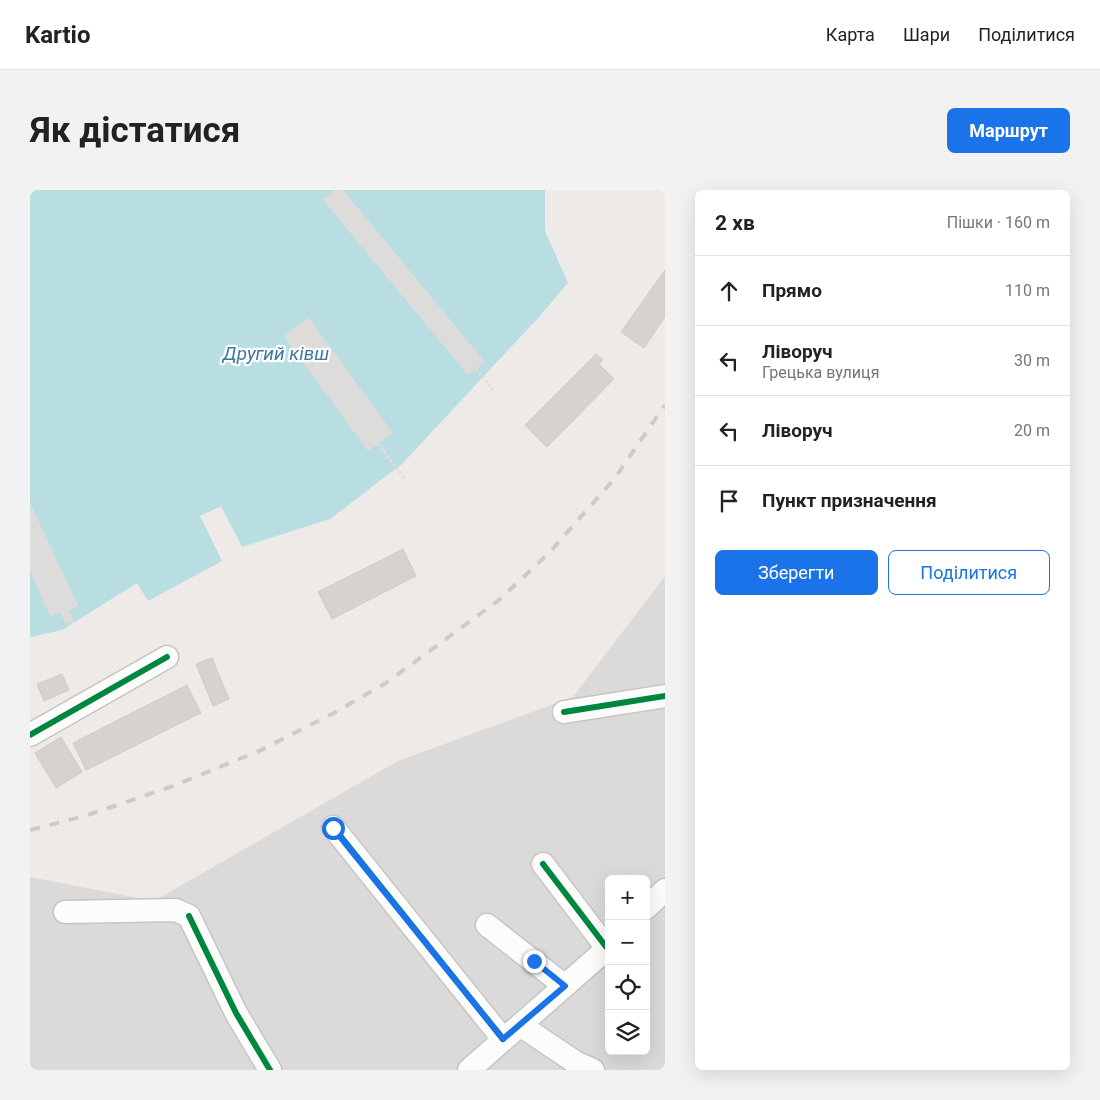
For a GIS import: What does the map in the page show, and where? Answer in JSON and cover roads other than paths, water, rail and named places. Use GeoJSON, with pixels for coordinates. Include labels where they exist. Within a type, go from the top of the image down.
{"type":"FeatureCollection","features":[{"type":"Feature","properties":{"kind":"street"},"geometry":{"type":"LineString","coordinates":[[30,735],[167,656]]}},
{"type":"Feature","properties":{"kind":"street"},"geometry":{"type":"LineString","coordinates":[[564,712],[665,696]]}},
{"type":"Feature","properties":{"kind":"street"},"geometry":{"type":"LineString","coordinates":[[333,828],[503,1039]]}},
{"type":"Feature","properties":{"kind":"street"},"geometry":{"type":"LineString","coordinates":[[542,864],[605,944]]}},
{"type":"Feature","properties":{"kind":"street"},"geometry":{"type":"LineString","coordinates":[[650,904],[665,890]]}},
{"type":"Feature","properties":{"kind":"street"},"geometry":{"type":"LineString","coordinates":[[66,912],[176,910],[189,916],[236,1013],[270,1070]]}},
{"type":"Feature","properties":{"kind":"street"},"geometry":{"type":"LineString","coordinates":[[487,925],[565,986]]}},
{"type":"Feature","properties":{"kind":"street"},"geometry":{"type":"LineString","coordinates":[[469,1070],[605,951]]}},
{"type":"Feature","properties":{"kind":"street"},"geometry":{"type":"LineString","coordinates":[[520,1025],[575,1062],[593,1070]]}},
{"type":"Feature","properties":{"kind":"water","name":"Другий ківш"},"geometry":{"type":"Polygon","coordinates":[[[30,190],[545,190],[545,231],[568,283],[538,318],[402,464],[330,519],[242,547],[221,506],[200,516],[222,561],[148,601],[137,583],[62,630],[30,637],[30,190]]]}},
{"type":"Feature","properties":{"kind":"railway"},"geometry":{"type":"LineString","coordinates":[[30,830],[85,816],[173,786],[259,751],[332,714],[386,683],[499,600],[548,554],[615,478],[665,405]]}}]}
